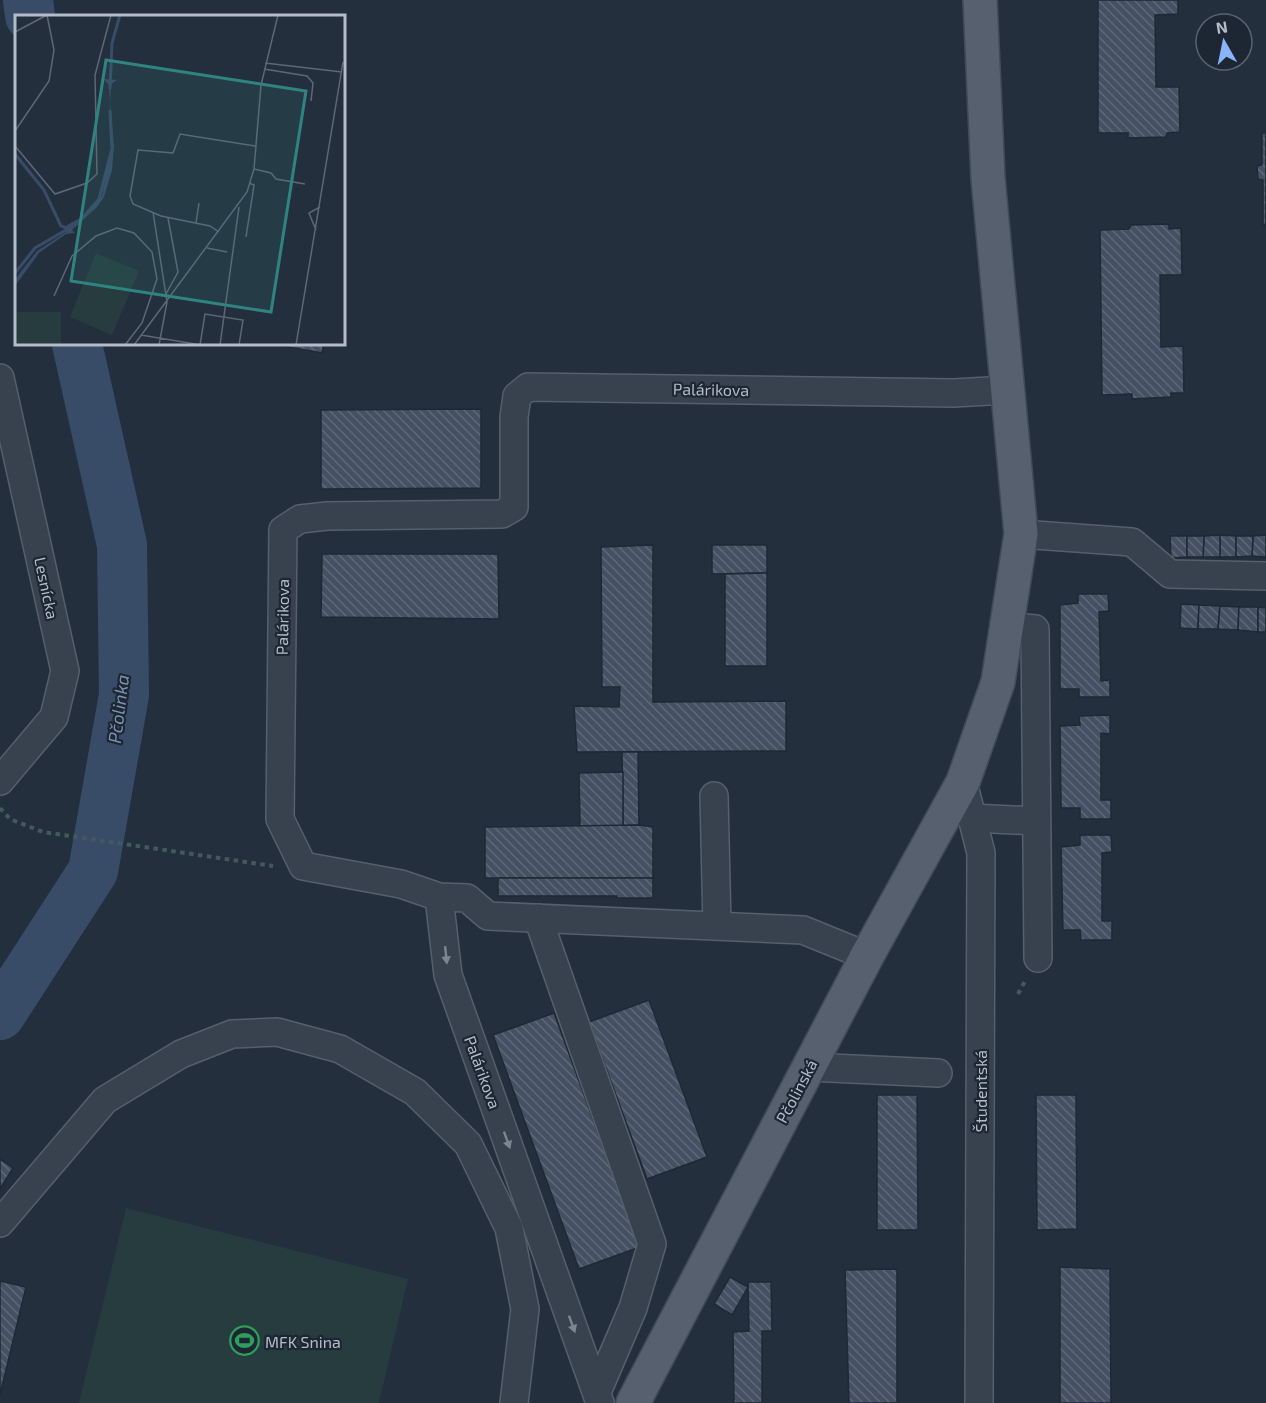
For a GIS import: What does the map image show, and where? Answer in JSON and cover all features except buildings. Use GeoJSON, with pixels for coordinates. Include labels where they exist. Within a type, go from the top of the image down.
{"type":"FeatureCollection","features":[{"type":"Feature","properties":{"kind":"main road","name":"Pčolinská"},"geometry":{"type":"LineString","coordinates":[[633,1403],[808,1067],[963,782],[998,682],[1022,534],[988,178],[980,0]]}},
{"type":"Feature","properties":{"kind":"street","name":"Lesnícka"},"geometry":{"type":"LineString","coordinates":[[0,378],[64,671],[54,717],[0,781]]}},
{"type":"Feature","properties":{"kind":"street","name":"Palárikova"},"geometry":{"type":"LineString","coordinates":[[303,866],[280,819],[283,530],[300,519],[327,516],[502,514],[508,511],[514,507],[514,417],[517,396],[528,387],[953,393],[1008,390]]}},
{"type":"Feature","properties":{"kind":"street"},"geometry":{"type":"LineString","coordinates":[[1022,534],[1132,542],[1170,574],[1266,576]]}},
{"type":"Feature","properties":{"kind":"street"},"geometry":{"type":"LineString","coordinates":[[1007,626],[1035,630],[1038,958]]}},
{"type":"Feature","properties":{"kind":"street","name":"Študentská"},"geometry":{"type":"LineString","coordinates":[[963,782],[981,853],[979,1403]]}},
{"type":"Feature","properties":{"kind":"street"},"geometry":{"type":"LineString","coordinates":[[714,796],[717,926]]}},
{"type":"Feature","properties":{"kind":"street"},"geometry":{"type":"LineString","coordinates":[[972,818],[1036,821]]}},
{"type":"Feature","properties":{"kind":"street"},"geometry":{"type":"LineString","coordinates":[[303,866],[401,884],[439,897],[467,898],[488,916],[803,930],[867,956]]}},
{"type":"Feature","properties":{"kind":"street","name":"Palárikova"},"geometry":{"type":"LineString","coordinates":[[439,897],[448,975],[598,1398]]}},
{"type":"Feature","properties":{"kind":"street"},"geometry":{"type":"LineString","coordinates":[[538,918],[652,1244],[633,1308],[598,1398]]}},
{"type":"Feature","properties":{"kind":"street"},"geometry":{"type":"LineString","coordinates":[[0,1223],[105,1100],[181,1054],[232,1034],[277,1032],[340,1049],[416,1092],[468,1144],[509,1228],[525,1309],[514,1403]]}},
{"type":"Feature","properties":{"kind":"street"},"geometry":{"type":"LineString","coordinates":[[808,1067],[938,1073]]}},
{"type":"Feature","properties":{"kind":"path"},"geometry":{"type":"LineString","coordinates":[[0,808],[9,819],[43,832],[287,868],[303,866]]}},
{"type":"Feature","properties":{"kind":"green space","name":"MFK Snina"},"geometry":{"type":"Polygon","coordinates":[[[126,1208],[408,1279],[379,1403],[79,1403],[126,1208]]]}},
{"type":"Feature","properties":{"kind":"water"},"geometry":{"type":"Polygon","coordinates":[[[73,345],[86,345],[98,382],[132,529],[143,679],[132,773],[116,852],[85,919],[0,1037],[0,1001],[76,915],[107,850],[121,772],[133,679],[122,531],[88,385],[73,345]]]}},
{"type":"Feature","properties":{"kind":"waterway","name":"Pčolinka"},"geometry":{"type":"LineString","coordinates":[[28,0],[30,15]]}},
{"type":"Feature","properties":{"kind":"waterway","name":"Pčolinka"},"geometry":{"type":"LineString","coordinates":[[0,1015],[93,871],[124,695],[122,545],[77,345]]}},
{"type":"Feature","properties":{"kind":"place","name":"MFK Snina"},"geometry":{"type":"Point","coordinates":[244,1341]}}]}
